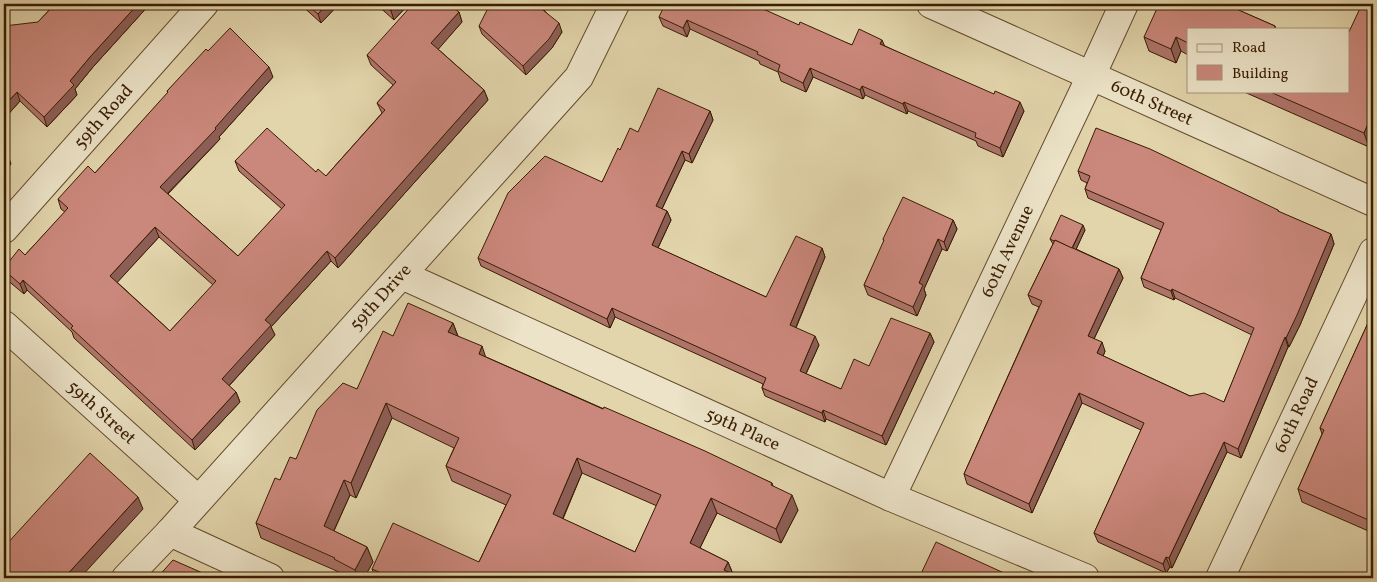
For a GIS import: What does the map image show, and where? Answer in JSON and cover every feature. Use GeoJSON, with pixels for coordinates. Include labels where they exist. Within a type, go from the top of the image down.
{"type":"FeatureCollection","features":[{"type":"Feature","properties":{"kind":"street","name":"59th Road"},"geometry":{"type":"LineString","coordinates":[[4,229],[204,4]]}},
{"type":"Feature","properties":{"kind":"street","name":"59th Drive"},"geometry":{"type":"LineString","coordinates":[[126,578],[170,532],[579,77],[615,4]]}},
{"type":"Feature","properties":{"kind":"street","name":"60th Street"},"geometry":{"type":"LineString","coordinates":[[931,4],[1373,202]]}},
{"type":"Feature","properties":{"kind":"street","name":"60th Avenue"},"geometry":{"type":"LineString","coordinates":[[891,497],[1124,4]]}},
{"type":"Feature","properties":{"kind":"street","name":"60th Road"},"geometry":{"type":"LineString","coordinates":[[1220,578],[1373,252]]}},
{"type":"Feature","properties":{"kind":"street","name":"59th Place"},"geometry":{"type":"LineString","coordinates":[[402,275],[891,497],[1085,578]]}},
{"type":"Feature","properties":{"kind":"street","name":"59th Street"},"geometry":{"type":"LineString","coordinates":[[4,325],[198,500]]}},
{"type":"Feature","properties":{"kind":"street"},"geometry":{"type":"LineString","coordinates":[[170,532],[270,578]]}},
{"type":"Feature","properties":{"kind":"building"},"geometry":{"type":"Polygon","coordinates":[[[55,4],[138,4],[70,81],[74,85],[44,117],[17,92],[4,106],[4,26],[38,22],[55,4]]]}},
{"type":"Feature","properties":{"kind":"building"},"geometry":{"type":"Polygon","coordinates":[[[306,4],[327,4],[318,14],[306,4]]]}},
{"type":"Feature","properties":{"kind":"building"},"geometry":{"type":"Polygon","coordinates":[[[383,4],[397,4],[391,11],[383,4]]]}},
{"type":"Feature","properties":{"kind":"building"},"geometry":{"type":"Polygon","coordinates":[[[413,4],[449,4],[459,12],[431,43],[484,90],[335,258],[327,251],[265,320],[271,325],[222,379],[236,392],[192,440],[71,328],[73,326],[23,280],[20,284],[4,268],[19,249],[25,255],[68,208],[58,199],[88,166],[95,173],[206,49],[208,51],[230,28],[269,67],[216,129],[160,187],[238,256],[285,205],[235,161],[267,128],[316,172],[318,169],[326,176],[385,110],[377,103],[396,82],[367,55],[413,4]],[[155,227],[110,276],[170,331],[216,281],[155,227]]]}},
{"type":"Feature","properties":{"kind":"building"},"geometry":{"type":"Polygon","coordinates":[[[490,4],[540,4],[538,6],[559,23],[549,39],[523,66],[479,26],[490,4]]]}},
{"type":"Feature","properties":{"kind":"building"},"geometry":{"type":"Polygon","coordinates":[[[665,4],[752,4],[799,25],[800,22],[852,45],[859,29],[882,40],[880,44],[994,94],[995,91],[1020,102],[1000,148],[975,137],[976,133],[904,102],[903,104],[862,86],[860,90],[810,68],[803,83],[778,71],[780,65],[757,54],[758,52],[687,20],[683,28],[659,17],[665,4]]]}},
{"type":"Feature","properties":{"kind":"building"},"geometry":{"type":"Polygon","coordinates":[[[1159,4],[1225,4],[1275,26],[1274,28],[1187,28],[1187,42],[1176,37],[1171,49],[1144,37],[1159,4]]]}},
{"type":"Feature","properties":{"kind":"building"},"geometry":{"type":"Polygon","coordinates":[[[1362,4],[1373,4],[1373,112],[1364,133],[1270,92],[1350,92],[1350,30],[1362,4]]]}},
{"type":"Feature","properties":{"kind":"building"},"geometry":{"type":"Polygon","coordinates":[[[658,88],[710,111],[689,154],[682,151],[656,206],[667,211],[652,245],[766,297],[796,236],[822,248],[790,325],[815,336],[800,371],[841,389],[854,359],[869,366],[891,318],[930,333],[882,436],[823,410],[822,413],[762,388],[766,378],[612,308],[607,319],[478,258],[508,193],[545,156],[602,182],[630,128],[638,132],[658,88]]]}},
{"type":"Feature","properties":{"kind":"building"},"geometry":{"type":"Polygon","coordinates":[[[1096,128],[1150,149],[1278,211],[1331,234],[1238,449],[1224,442],[1169,558],[1166,557],[1163,564],[1094,533],[1144,423],[1079,393],[1029,504],[964,474],[1042,301],[1028,295],[1055,240],[1119,269],[1088,336],[1102,342],[1097,353],[1190,396],[1204,393],[1224,402],[1254,328],[1172,289],[1171,291],[1141,278],[1164,223],[1085,189],[1090,176],[1078,171],[1096,128]]]}},
{"type":"Feature","properties":{"kind":"building"},"geometry":{"type":"Polygon","coordinates":[[[4,151],[8,155],[4,160],[4,151]]]}},
{"type":"Feature","properties":{"kind":"building"},"geometry":{"type":"Polygon","coordinates":[[[903,197],[953,220],[944,242],[938,239],[919,283],[923,285],[913,307],[864,285],[903,197]]]}},
{"type":"Feature","properties":{"kind":"building"},"geometry":{"type":"Polygon","coordinates":[[[1061,215],[1083,225],[1072,248],[1050,239],[1061,215]]]}},
{"type":"Feature","properties":{"kind":"building"},"geometry":{"type":"Polygon","coordinates":[[[408,303],[453,323],[448,332],[482,346],[479,354],[603,409],[604,407],[705,451],[772,483],[771,485],[792,495],[776,529],[711,498],[690,543],[728,562],[724,570],[741,578],[393,578],[372,569],[393,523],[479,562],[511,495],[446,466],[459,438],[386,403],[351,483],[344,480],[324,526],[367,547],[355,570],[335,558],[256,523],[275,478],[280,480],[290,457],[296,459],[317,410],[343,383],[357,389],[383,331],[393,336],[408,303]],[[577,458],[553,514],[635,552],[661,495],[577,458]]]}},
{"type":"Feature","properties":{"kind":"building"},"geometry":{"type":"Polygon","coordinates":[[[1373,312],[1373,522],[1298,489],[1324,430],[1320,428],[1373,312]]]}},
{"type":"Feature","properties":{"kind":"building"},"geometry":{"type":"Polygon","coordinates":[[[90,453],[138,497],[64,578],[4,578],[4,547],[90,453]]]}},
{"type":"Feature","properties":{"kind":"building"},"geometry":{"type":"Polygon","coordinates":[[[936,542],[1015,578],[919,578],[936,542]]]}},
{"type":"Feature","properties":{"kind":"building"},"geometry":{"type":"Polygon","coordinates":[[[173,560],[214,578],[157,578],[173,560]]]}}]}
